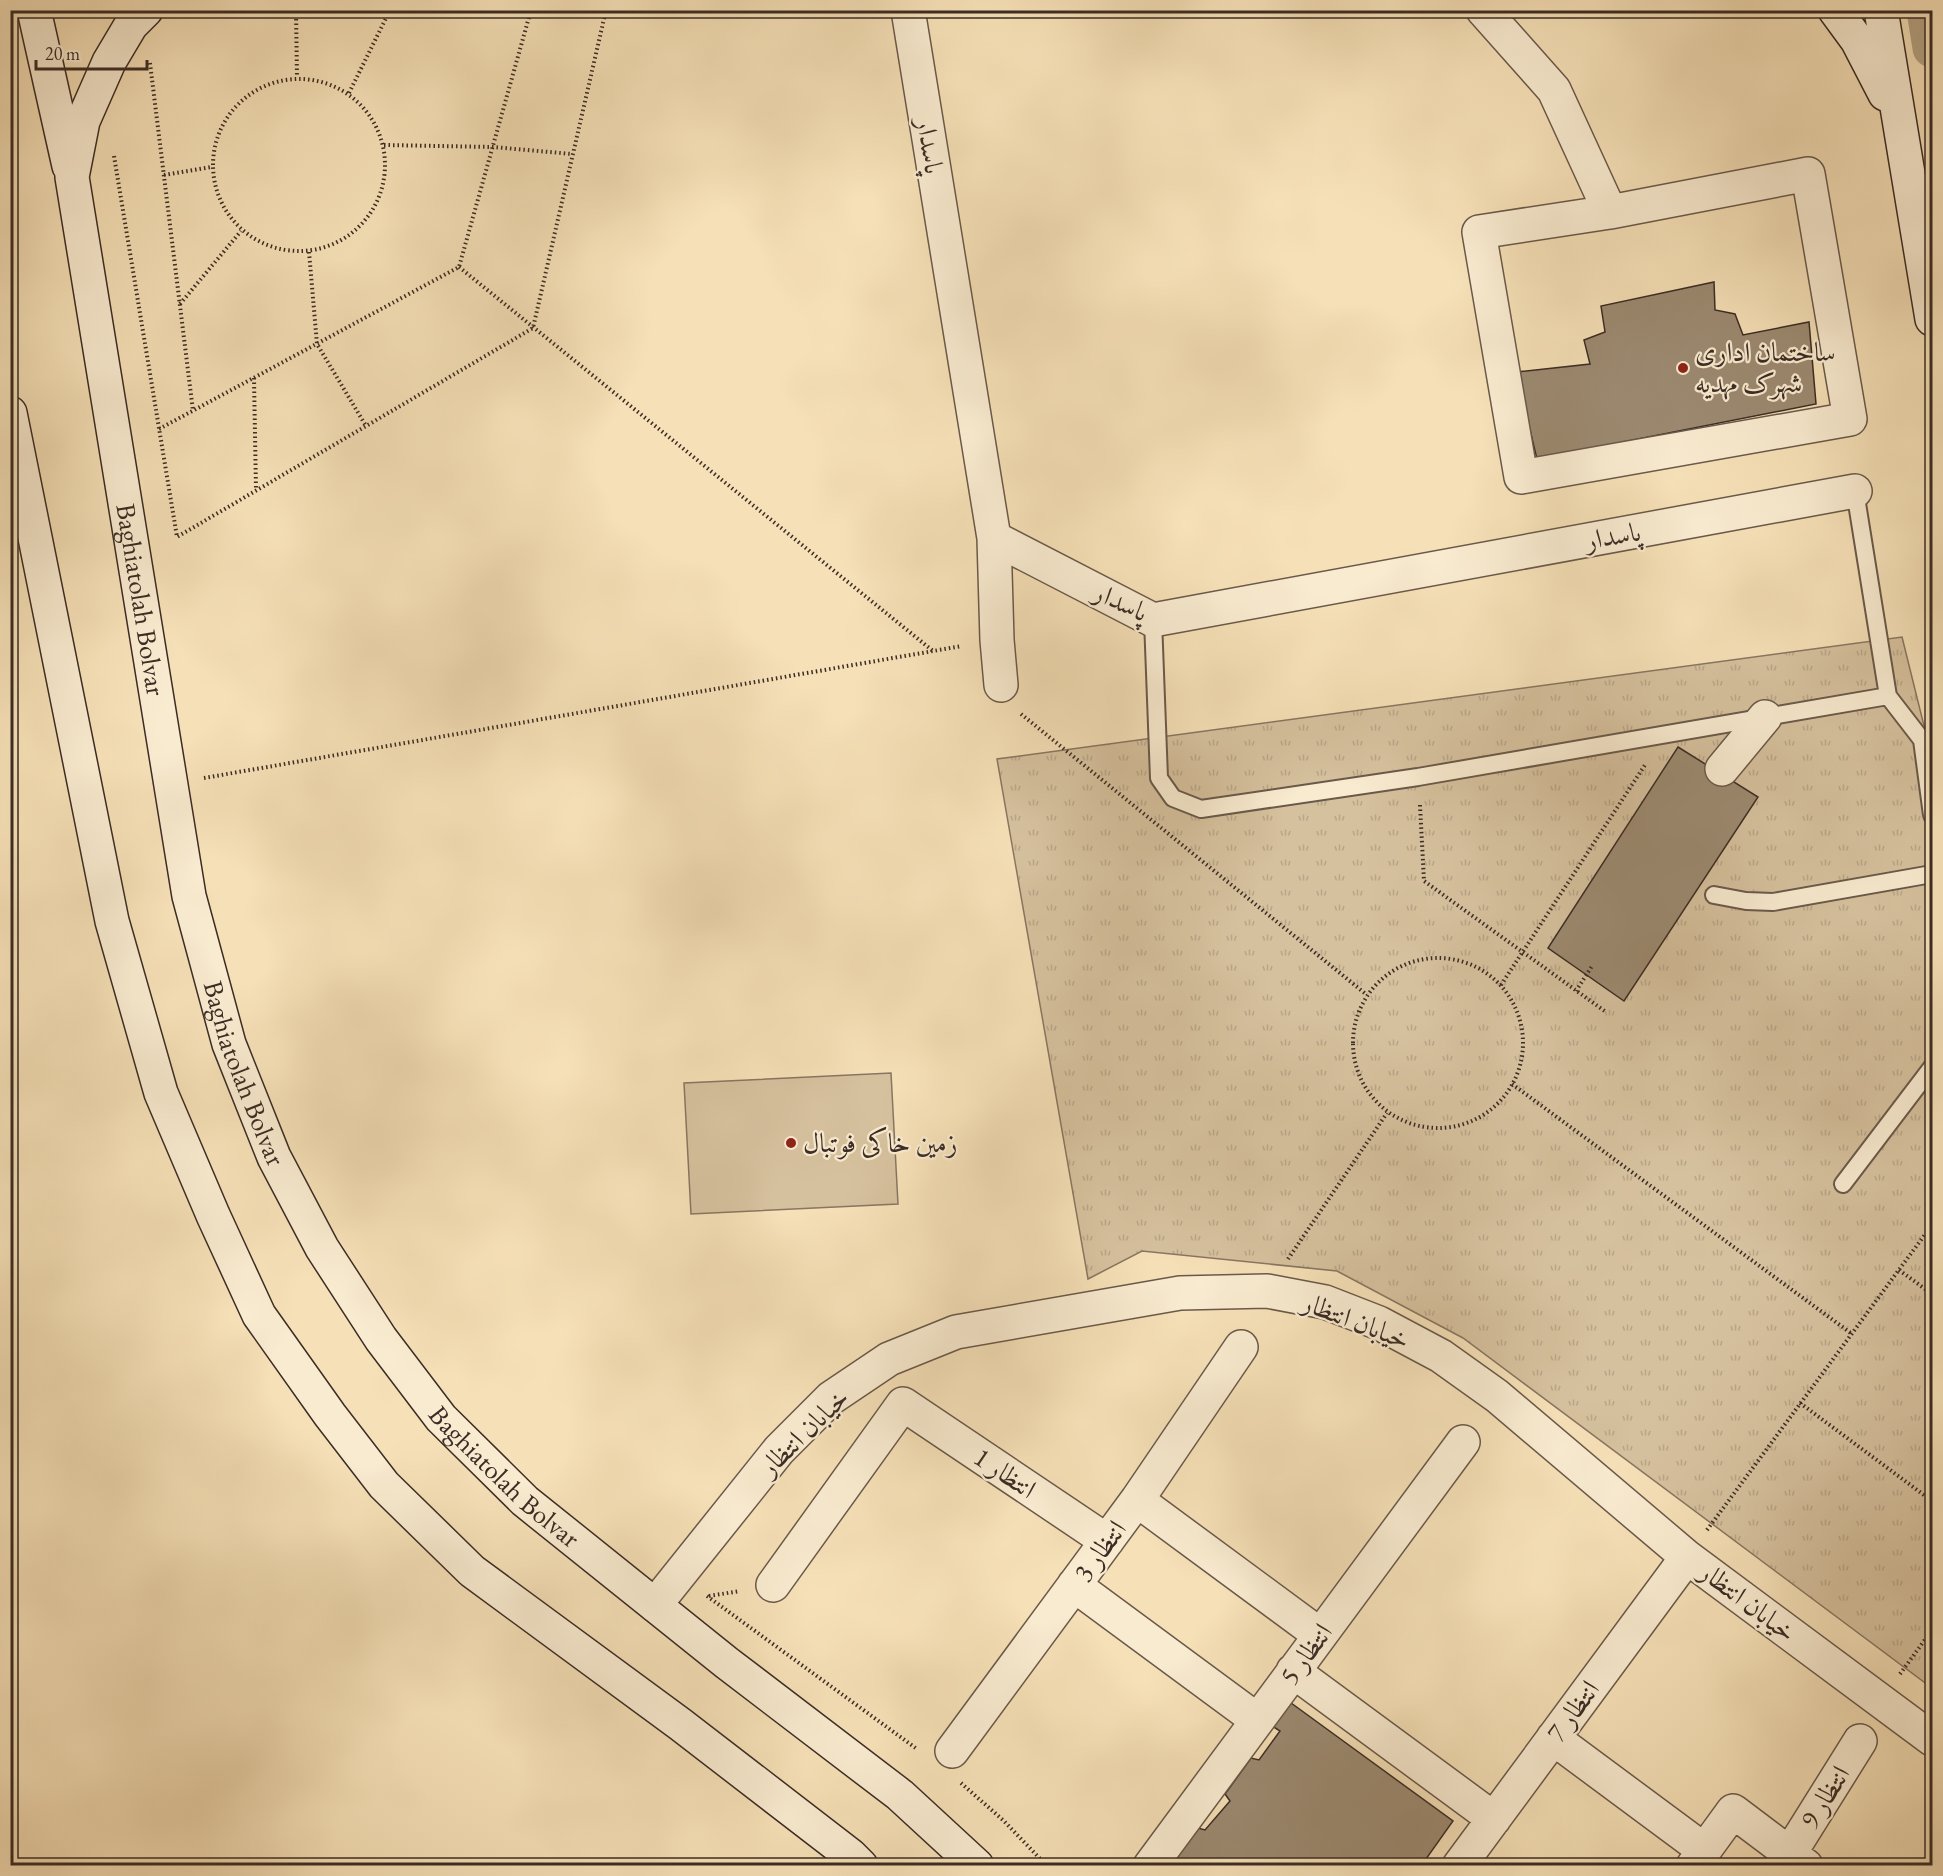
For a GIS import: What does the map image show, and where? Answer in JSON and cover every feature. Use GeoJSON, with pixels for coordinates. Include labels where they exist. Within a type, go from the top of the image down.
{"type":"FeatureCollection","features":[{"type":"Feature","properties":{"kind":"street"},"geometry":{"type":"LineString","coordinates":[[34,10],[72,177]]}},
{"type":"Feature","properties":{"kind":"street","name":"Baghiatolah Bolvar"},"geometry":{"type":"LineString","coordinates":[[146,10],[131,25],[108,62],[83,121],[72,177],[189,896],[229,1044],[274,1157],[322,1248],[381,1339],[441,1418],[525,1501],[727,1663],[900,1795],[977,1866]]}},
{"type":"Feature","properties":{"kind":"street","name":"پاسدار"},"geometry":{"type":"LineString","coordinates":[[908,10],[994,538],[1153,620],[1855,491]]}},
{"type":"Feature","properties":{"kind":"street"},"geometry":{"type":"LineString","coordinates":[[1483,10],[1554,90],[1610,212]]}},
{"type":"Feature","properties":{"kind":"street"},"geometry":{"type":"LineString","coordinates":[[1835,10],[1857,39],[1898,119]]}},
{"type":"Feature","properties":{"kind":"street"},"geometry":{"type":"LineString","coordinates":[[1881,10],[1932,319]]}},
{"type":"Feature","properties":{"kind":"street"},"geometry":{"type":"LineString","coordinates":[[1808,174],[1850,419],[1521,477],[1479,232],[1610,212],[1808,174]]}},
{"type":"Feature","properties":{"kind":"street"},"geometry":{"type":"LineString","coordinates":[[10,413],[112,921],[161,1092],[213,1215],[259,1314],[384,1485],[472,1570],[680,1724],[850,1855],[861,1866]]}},
{"type":"Feature","properties":{"kind":"street"},"geometry":{"type":"LineString","coordinates":[[994,538],[1001,685]]}},
{"type":"Feature","properties":{"kind":"street"},"geometry":{"type":"LineString","coordinates":[[1722,769],[1765,717]]}},
{"type":"Feature","properties":{"kind":"street","name":"خیابان انتظار"},"geometry":{"type":"LineString","coordinates":[[655,1605],[779,1450],[831,1398],[889,1359],[956,1332],[1180,1293],[1267,1291],[1325,1302],[1379,1323],[1441,1356],[1497,1396],[1687,1557],[1932,1739]]}},
{"type":"Feature","properties":{"kind":"street","name":"انتظار 3"},"geometry":{"type":"LineString","coordinates":[[944,1761],[1137,1500],[1241,1347]]}},
{"type":"Feature","properties":{"kind":"street","name":"انتظار 1"},"geometry":{"type":"LineString","coordinates":[[773,1585],[903,1404],[1107,1541]]}},
{"type":"Feature","properties":{"kind":"street","name":"انتظار 5"},"geometry":{"type":"LineString","coordinates":[[1150,1866],[1462,1442]]}},
{"type":"Feature","properties":{"kind":"street"},"geometry":{"type":"LineString","coordinates":[[1137,1500],[1320,1635]]}},
{"type":"Feature","properties":{"kind":"street","name":"انتظار 7"},"geometry":{"type":"LineString","coordinates":[[1459,1866],[1687,1557]]}},
{"type":"Feature","properties":{"kind":"street"},"geometry":{"type":"LineString","coordinates":[[1074,1585],[1257,1720]]}},
{"type":"Feature","properties":{"kind":"street"},"geometry":{"type":"LineString","coordinates":[[1293,1671],[1494,1819]]}},
{"type":"Feature","properties":{"kind":"street"},"geometry":{"type":"LineString","coordinates":[[1553,1738],[1698,1858],[1732,1811],[1798,1859]]}},
{"type":"Feature","properties":{"kind":"street","name":"انتظار 9"},"geometry":{"type":"LineString","coordinates":[[1798,1859],[1860,1741]]}},
{"type":"Feature","properties":{"kind":"lane"},"geometry":{"type":"LineString","coordinates":[[1855,491],[1888,696],[1922,740],[1932,815]]}},
{"type":"Feature","properties":{"kind":"lane"},"geometry":{"type":"LineString","coordinates":[[1153,620],[1159,778],[1173,798],[1201,809],[1418,777],[1888,696]]}},
{"type":"Feature","properties":{"kind":"lane"},"geometry":{"type":"LineString","coordinates":[[1714,895],[1746,901],[1773,902],[1932,874]]}},
{"type":"Feature","properties":{"kind":"lane"},"geometry":{"type":"LineString","coordinates":[[1843,1184],[1932,1066]]}},
{"type":"Feature","properties":{"kind":"path"},"geometry":{"type":"LineString","coordinates":[[297,10],[297,77]]}},
{"type":"Feature","properties":{"kind":"path"},"geometry":{"type":"LineString","coordinates":[[349,93],[390,10]]}},
{"type":"Feature","properties":{"kind":"path"},"geometry":{"type":"LineString","coordinates":[[159,429],[459,267],[531,10]]}},
{"type":"Feature","properties":{"kind":"path"},"geometry":{"type":"LineString","coordinates":[[113,150],[177,537],[533,328],[606,10]]}},
{"type":"Feature","properties":{"kind":"path"},"geometry":{"type":"LineString","coordinates":[[149,52],[193,411]]}},
{"type":"Feature","properties":{"kind":"path"},"geometry":{"type":"LineString","coordinates":[[297,77],[324,81],[349,93],[372,116],[384,145],[385,182],[370,215],[344,240],[309,252],[272,248],[241,231],[219,202],[211,167],[222,123],[253,90],[297,77]]}},
{"type":"Feature","properties":{"kind":"path"},"geometry":{"type":"LineString","coordinates":[[384,145],[493,147],[573,154]]}},
{"type":"Feature","properties":{"kind":"path"},"geometry":{"type":"LineString","coordinates":[[164,175],[211,167]]}},
{"type":"Feature","properties":{"kind":"path"},"geometry":{"type":"LineString","coordinates":[[180,304],[241,231]]}},
{"type":"Feature","properties":{"kind":"path"},"geometry":{"type":"LineString","coordinates":[[309,252],[317,344],[366,426]]}},
{"type":"Feature","properties":{"kind":"path"},"geometry":{"type":"LineString","coordinates":[[459,267],[934,652]]}},
{"type":"Feature","properties":{"kind":"path"},"geometry":{"type":"LineString","coordinates":[[254,378],[256,491]]}},
{"type":"Feature","properties":{"kind":"path"},"geometry":{"type":"LineString","coordinates":[[171,783],[998,640]]}},
{"type":"Feature","properties":{"kind":"path"},"geometry":{"type":"LineString","coordinates":[[1001,685],[1022,716],[1366,995]]}},
{"type":"Feature","properties":{"kind":"path"},"geometry":{"type":"LineString","coordinates":[[1501,985],[1665,735]]}},
{"type":"Feature","properties":{"kind":"path"},"geometry":{"type":"LineString","coordinates":[[1418,777],[1424,881],[1606,1012]]}},
{"type":"Feature","properties":{"kind":"path"},"geometry":{"type":"LineString","coordinates":[[1446,958],[1476,966],[1501,985],[1515,1007],[1522,1032],[1522,1059],[1512,1084],[1495,1107],[1470,1122],[1442,1129],[1413,1125],[1387,1113],[1369,1094],[1356,1071],[1353,1037],[1356,1019],[1366,995],[1388,973],[1416,960],[1446,958]]}},
{"type":"Feature","properties":{"kind":"path"},"geometry":{"type":"LineString","coordinates":[[1576,991],[1592,966]]}},
{"type":"Feature","properties":{"kind":"path"},"geometry":{"type":"LineString","coordinates":[[1512,1084],[1851,1334]]}},
{"type":"Feature","properties":{"kind":"path"},"geometry":{"type":"LineString","coordinates":[[1267,1291],[1387,1113]]}},
{"type":"Feature","properties":{"kind":"path"},"geometry":{"type":"LineString","coordinates":[[1687,1557],[1932,1225]]}},
{"type":"Feature","properties":{"kind":"path"},"geometry":{"type":"LineString","coordinates":[[1899,1270],[1932,1294]]}},
{"type":"Feature","properties":{"kind":"path"},"geometry":{"type":"LineString","coordinates":[[1800,1403],[1932,1501]]}},
{"type":"Feature","properties":{"kind":"path"},"geometry":{"type":"LineString","coordinates":[[655,1605],[773,1585]]}},
{"type":"Feature","properties":{"kind":"path"},"geometry":{"type":"LineString","coordinates":[[707,1596],[944,1761],[1047,1866]]}},
{"type":"Feature","properties":{"kind":"path"},"geometry":{"type":"LineString","coordinates":[[1880,1700],[1932,1630]]}},
{"type":"Feature","properties":{"kind":"green space"},"geometry":{"type":"Polygon","coordinates":[[[1902,637],[1932,758],[1932,1688],[1463,1338],[1337,1271],[1142,1251],[1088,1279],[997,759],[1902,637]]]}},
{"type":"Feature","properties":{"kind":"green space","name":"زمین خاکی فوتبال"},"geometry":{"type":"Polygon","coordinates":[[[891,1073],[898,1204],[691,1214],[684,1083],[891,1073]]]}},
{"type":"Feature","properties":{"kind":"building","name":"ساختمان اداری شهرک مهدیه"},"geometry":{"type":"Polygon","coordinates":[[[1714,282],[1715,310],[1735,314],[1743,335],[1809,322],[1816,404],[1537,459],[1516,372],[1590,364],[1584,340],[1605,332],[1601,306],[1714,282]]]}},
{"type":"Feature","properties":{"kind":"building"},"geometry":{"type":"Polygon","coordinates":[[[1678,747],[1758,797],[1624,1001],[1548,948],[1678,747]]]}},
{"type":"Feature","properties":{"kind":"building"},"geometry":{"type":"Polygon","coordinates":[[[1287,1700],[1453,1821],[1421,1866],[1171,1864],[1198,1828],[1205,1830],[1230,1801],[1225,1794],[1251,1758],[1259,1760],[1280,1731],[1269,1724],[1287,1700]]]}},
{"type":"Feature","properties":{"kind":"waterway"},"geometry":{"type":"LineString","coordinates":[[1926,10],[1932,48]]}},
{"type":"Feature","properties":{"kind":"place","name":"ساختمان اداری شهرک مهدیه"},"geometry":{"type":"Point","coordinates":[1683,368]}},
{"type":"Feature","properties":{"kind":"place","name":"زمین خاکی فوتبال"},"geometry":{"type":"Point","coordinates":[791,1143]}}]}
